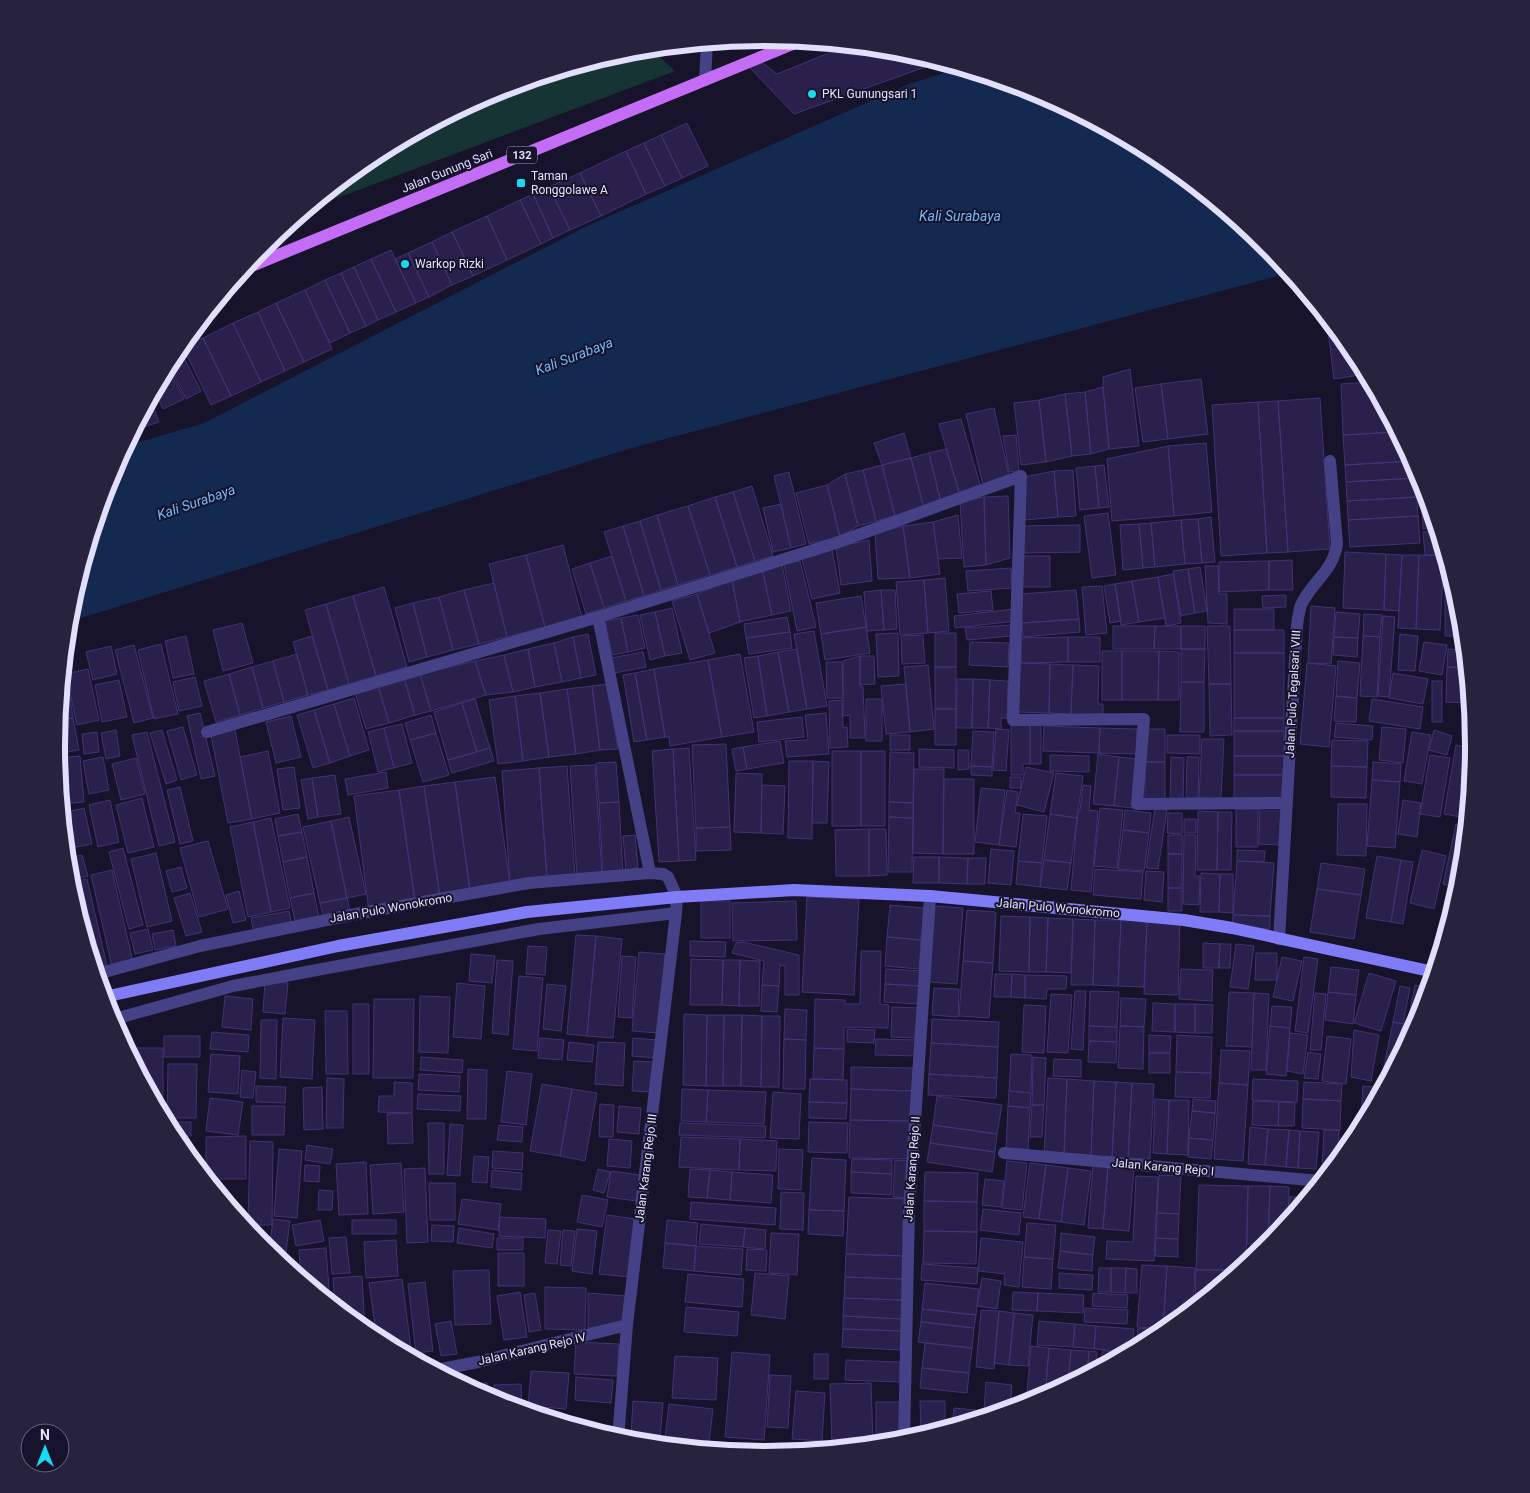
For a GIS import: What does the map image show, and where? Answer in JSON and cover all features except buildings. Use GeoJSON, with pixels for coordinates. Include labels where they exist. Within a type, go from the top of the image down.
{"type":"FeatureCollection","features":[{"type":"Feature","properties":{"kind":"main road","name":"Jalan Gunung Sari"},"geometry":{"type":"LineString","coordinates":[[259,263],[786,47]]}},
{"type":"Feature","properties":{"kind":"main road","name":"Jalan Pulo Wonokromo"},"geometry":{"type":"LineString","coordinates":[[111,995],[338,946],[527,912],[677,897],[794,890],[930,896],[1184,920],[1232,928],[1428,971]]}},
{"type":"Feature","properties":{"kind":"street"},"geometry":{"type":"LineString","coordinates":[[705,80],[706,49]]}},
{"type":"Feature","properties":{"kind":"street","name":"Jalan Pulo Tegalsari VIII"},"geometry":{"type":"LineString","coordinates":[[1279,939],[1296,624],[1298,614],[1308,593],[1333,562],[1337,544],[1330,461]]}},
{"type":"Feature","properties":{"kind":"street"},"geometry":{"type":"LineString","coordinates":[[207,732],[833,544],[1020,476],[1013,720],[1144,719],[1137,804],[1286,803]]}},
{"type":"Feature","properties":{"kind":"street"},"geometry":{"type":"LineString","coordinates":[[598,616],[650,874]]}},
{"type":"Feature","properties":{"kind":"street","name":"Jalan Pulo Wonokromo"},"geometry":{"type":"LineString","coordinates":[[102,973],[200,946],[360,913],[529,883],[663,874],[668,877],[677,897]]}},
{"type":"Feature","properties":{"kind":"street","name":"Jalan Karang Rejo II"},"geometry":{"type":"LineString","coordinates":[[904,1432],[909,1211],[930,896]]}},
{"type":"Feature","properties":{"kind":"street","name":"Jalan Karang Rejo III"},"geometry":{"type":"LineString","coordinates":[[619,1431],[627,1325],[677,897]]}},
{"type":"Feature","properties":{"kind":"street"},"geometry":{"type":"LineString","coordinates":[[120,1018],[233,986],[322,969],[539,929],[676,913]]}},
{"type":"Feature","properties":{"kind":"street","name":"Jalan Karang Rejo I"},"geometry":{"type":"LineString","coordinates":[[1004,1153],[1315,1180]]}},
{"type":"Feature","properties":{"kind":"street","name":"Jalan Karang Rejo IV"},"geometry":{"type":"LineString","coordinates":[[443,1369],[478,1362],[627,1325]]}},
{"type":"Feature","properties":{"kind":"green space"},"geometry":{"type":"Polygon","coordinates":[[[657,55],[675,71],[324,203],[376,164],[415,140],[455,118],[540,83],[584,70],[657,55]]]}},
{"type":"Feature","properties":{"kind":"water","name":"Kali Surabaya"},"geometry":{"type":"Polygon","coordinates":[[[950,71],[990,83],[1075,118],[1154,164],[1191,191],[1227,220],[1282,275],[635,447],[77,619],[89,565],[102,521],[134,444],[204,423],[585,227],[909,84],[950,71]]]}},
{"type":"Feature","properties":{"kind":"place","name":"PKL Gunungsari 1"},"geometry":{"type":"Point","coordinates":[812,94]}},
{"type":"Feature","properties":{"kind":"place","name":"Taman Ronggolawe A"},"geometry":{"type":"Point","coordinates":[521,183]}},
{"type":"Feature","properties":{"kind":"place","name":"Warkop Rizki"},"geometry":{"type":"Point","coordinates":[405,264]}}]}
